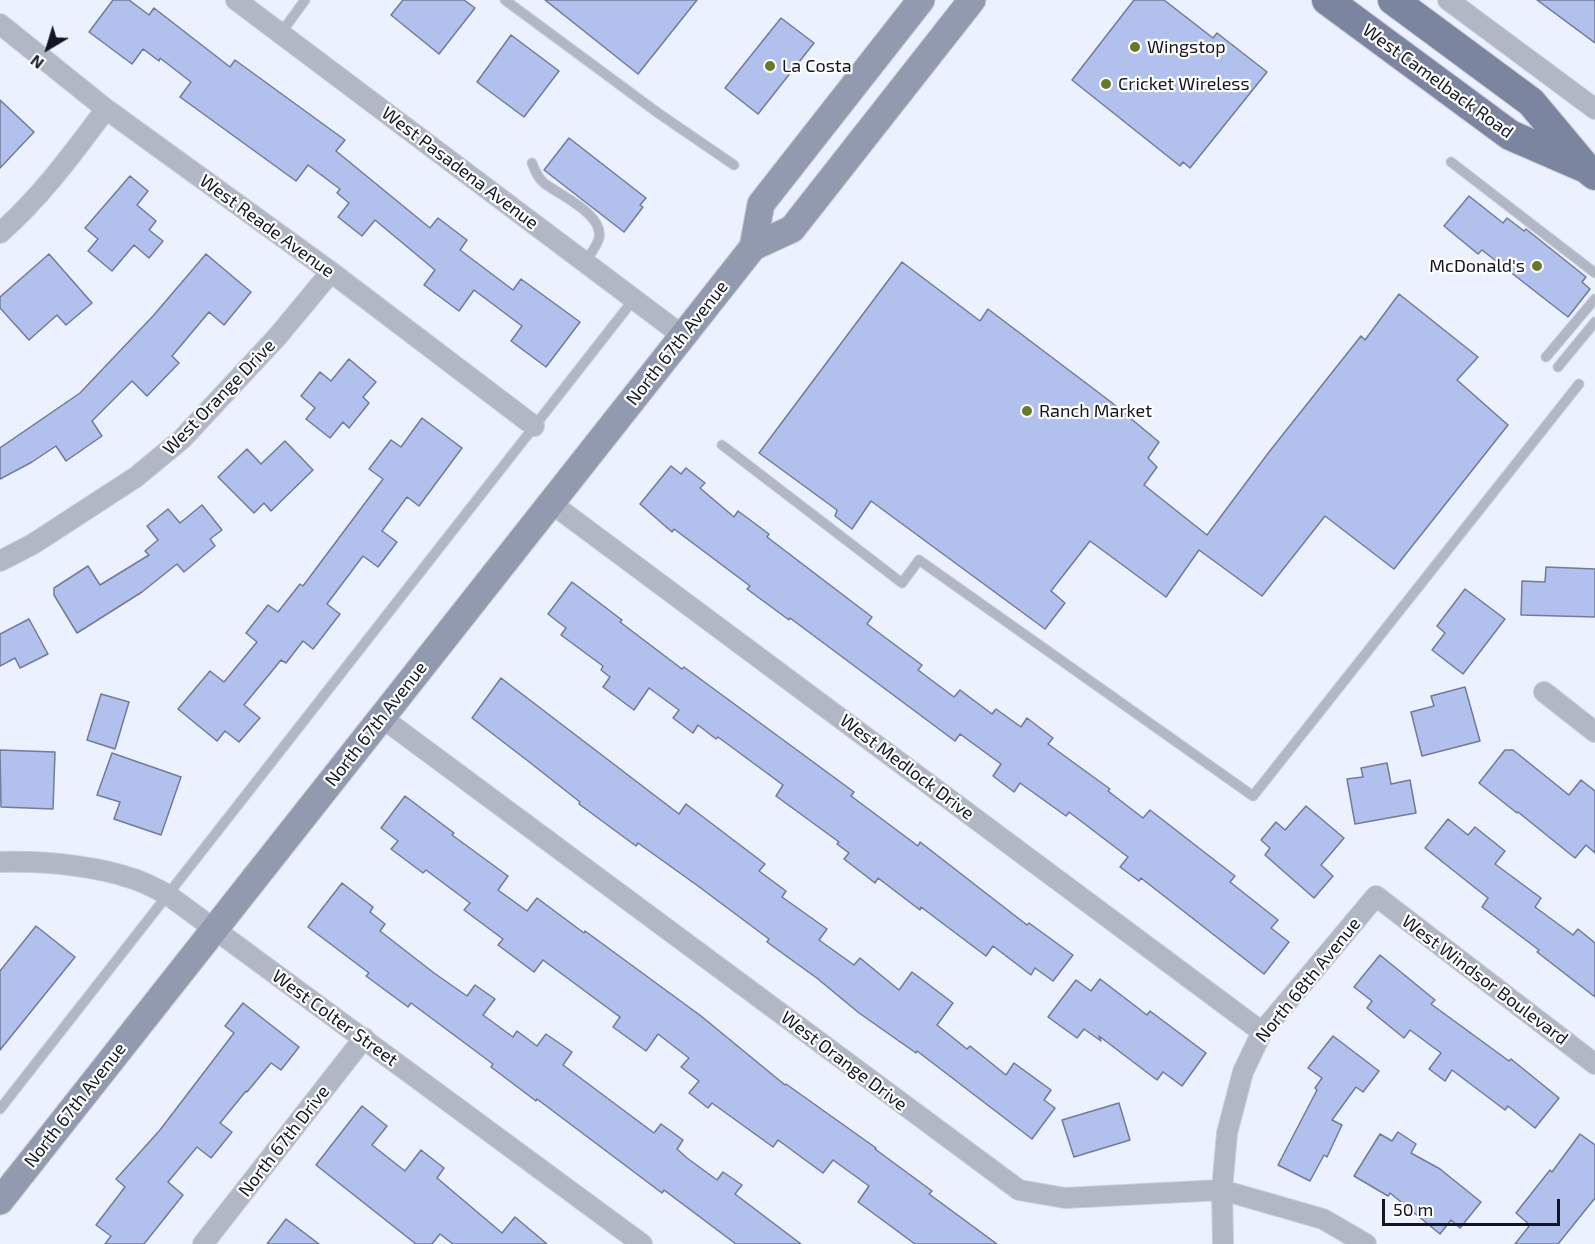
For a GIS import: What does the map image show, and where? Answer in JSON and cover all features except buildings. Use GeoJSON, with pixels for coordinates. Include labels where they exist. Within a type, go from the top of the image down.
{"type":"FeatureCollection","features":[{"type":"Feature","properties":{"kind":"main road","name":"North 67th Avenue"},"geometry":{"type":"LineString","coordinates":[[753,247],[761,204],[921,0]]}},
{"type":"Feature","properties":{"kind":"main road","name":"North 67th Avenue"},"geometry":{"type":"LineString","coordinates":[[0,1201],[753,247],[792,229],[972,0]]}},
{"type":"Feature","properties":{"kind":"main road","name":"West Camelback Road"},"geometry":{"type":"LineString","coordinates":[[1327,0],[1509,135],[1590,171]]}},
{"type":"Feature","properties":{"kind":"main road","name":"West Camelback Road"},"geometry":{"type":"LineString","coordinates":[[1393,0],[1531,102],[1590,171]]}},
{"type":"Feature","properties":{"kind":"street","name":"West Pasadena Avenue"},"geometry":{"type":"LineString","coordinates":[[236,0],[683,336]]}},
{"type":"Feature","properties":{"kind":"street"},"geometry":{"type":"LineString","coordinates":[[1448,0],[1595,109]]}},
{"type":"Feature","properties":{"kind":"street","name":"West Reade Avenue"},"geometry":{"type":"LineString","coordinates":[[0,24],[106,109],[331,272],[534,426]]}},
{"type":"Feature","properties":{"kind":"street"},"geometry":{"type":"LineString","coordinates":[[0,232],[21,215],[59,172],[106,109]]}},
{"type":"Feature","properties":{"kind":"street","name":"West Orange Drive"},"geometry":{"type":"LineString","coordinates":[[0,561],[33,544],[136,477],[182,439],[277,337],[331,272]]}},
{"type":"Feature","properties":{"kind":"street","name":"West Medlock Drive"},"geometry":{"type":"LineString","coordinates":[[551,503],[1262,1032]]}},
{"type":"Feature","properties":{"kind":"street"},"geometry":{"type":"LineString","coordinates":[[1544,692],[1595,732]]}},
{"type":"Feature","properties":{"kind":"street","name":"West Orange Drive"},"geometry":{"type":"LineString","coordinates":[[381,717],[1019,1190],[1065,1198],[1222,1190],[1323,1219],[1366,1244]]}},
{"type":"Feature","properties":{"kind":"street","name":"West Colter Street"},"geometry":{"type":"LineString","coordinates":[[0,862],[64,864],[108,872],[137,880],[168,895],[642,1244]]}},
{"type":"Feature","properties":{"kind":"street","name":"North 68th Avenue"},"geometry":{"type":"LineString","coordinates":[[1223,1244],[1222,1190],[1227,1133],[1243,1072],[1262,1032],[1376,896]]}},
{"type":"Feature","properties":{"kind":"street","name":"West Windsor Boulevard"},"geometry":{"type":"LineString","coordinates":[[1376,896],[1595,1064]]}},
{"type":"Feature","properties":{"kind":"street","name":"North 67th Drive"},"geometry":{"type":"LineString","coordinates":[[203,1244],[364,1038]]}},
{"type":"Feature","properties":{"kind":"lane"},"geometry":{"type":"LineString","coordinates":[[280,33],[305,0]]}},
{"type":"Feature","properties":{"kind":"lane"},"geometry":{"type":"LineString","coordinates":[[505,0],[658,113],[734,165]]}},
{"type":"Feature","properties":{"kind":"lane"},"geometry":{"type":"LineString","coordinates":[[1451,162],[1595,273]]}},
{"type":"Feature","properties":{"kind":"lane"},"geometry":{"type":"LineString","coordinates":[[532,163],[543,183],[595,221],[600,231],[598,240],[585,262]]}},
{"type":"Feature","properties":{"kind":"lane"},"geometry":{"type":"LineString","coordinates":[[0,1109],[634,299]]}},
{"type":"Feature","properties":{"kind":"lane"},"geometry":{"type":"LineString","coordinates":[[1546,357],[1595,299]]}},
{"type":"Feature","properties":{"kind":"lane"},"geometry":{"type":"LineString","coordinates":[[1558,367],[1595,322]]}},
{"type":"Feature","properties":{"kind":"lane"},"geometry":{"type":"LineString","coordinates":[[722,446],[902,583],[919,560],[1253,796],[1580,384]]}},
{"type":"Feature","properties":{"kind":"place","name":"Wingstop"},"geometry":{"type":"Point","coordinates":[1135,47]}},
{"type":"Feature","properties":{"kind":"place","name":"La Costa"},"geometry":{"type":"Point","coordinates":[770,66]}},
{"type":"Feature","properties":{"kind":"place","name":"Cricket Wireless"},"geometry":{"type":"Point","coordinates":[1106,84]}},
{"type":"Feature","properties":{"kind":"place","name":"McDonald's"},"geometry":{"type":"Point","coordinates":[1537,266]}},
{"type":"Feature","properties":{"kind":"place","name":"Ranch Market"},"geometry":{"type":"Point","coordinates":[1027,411]}}]}
